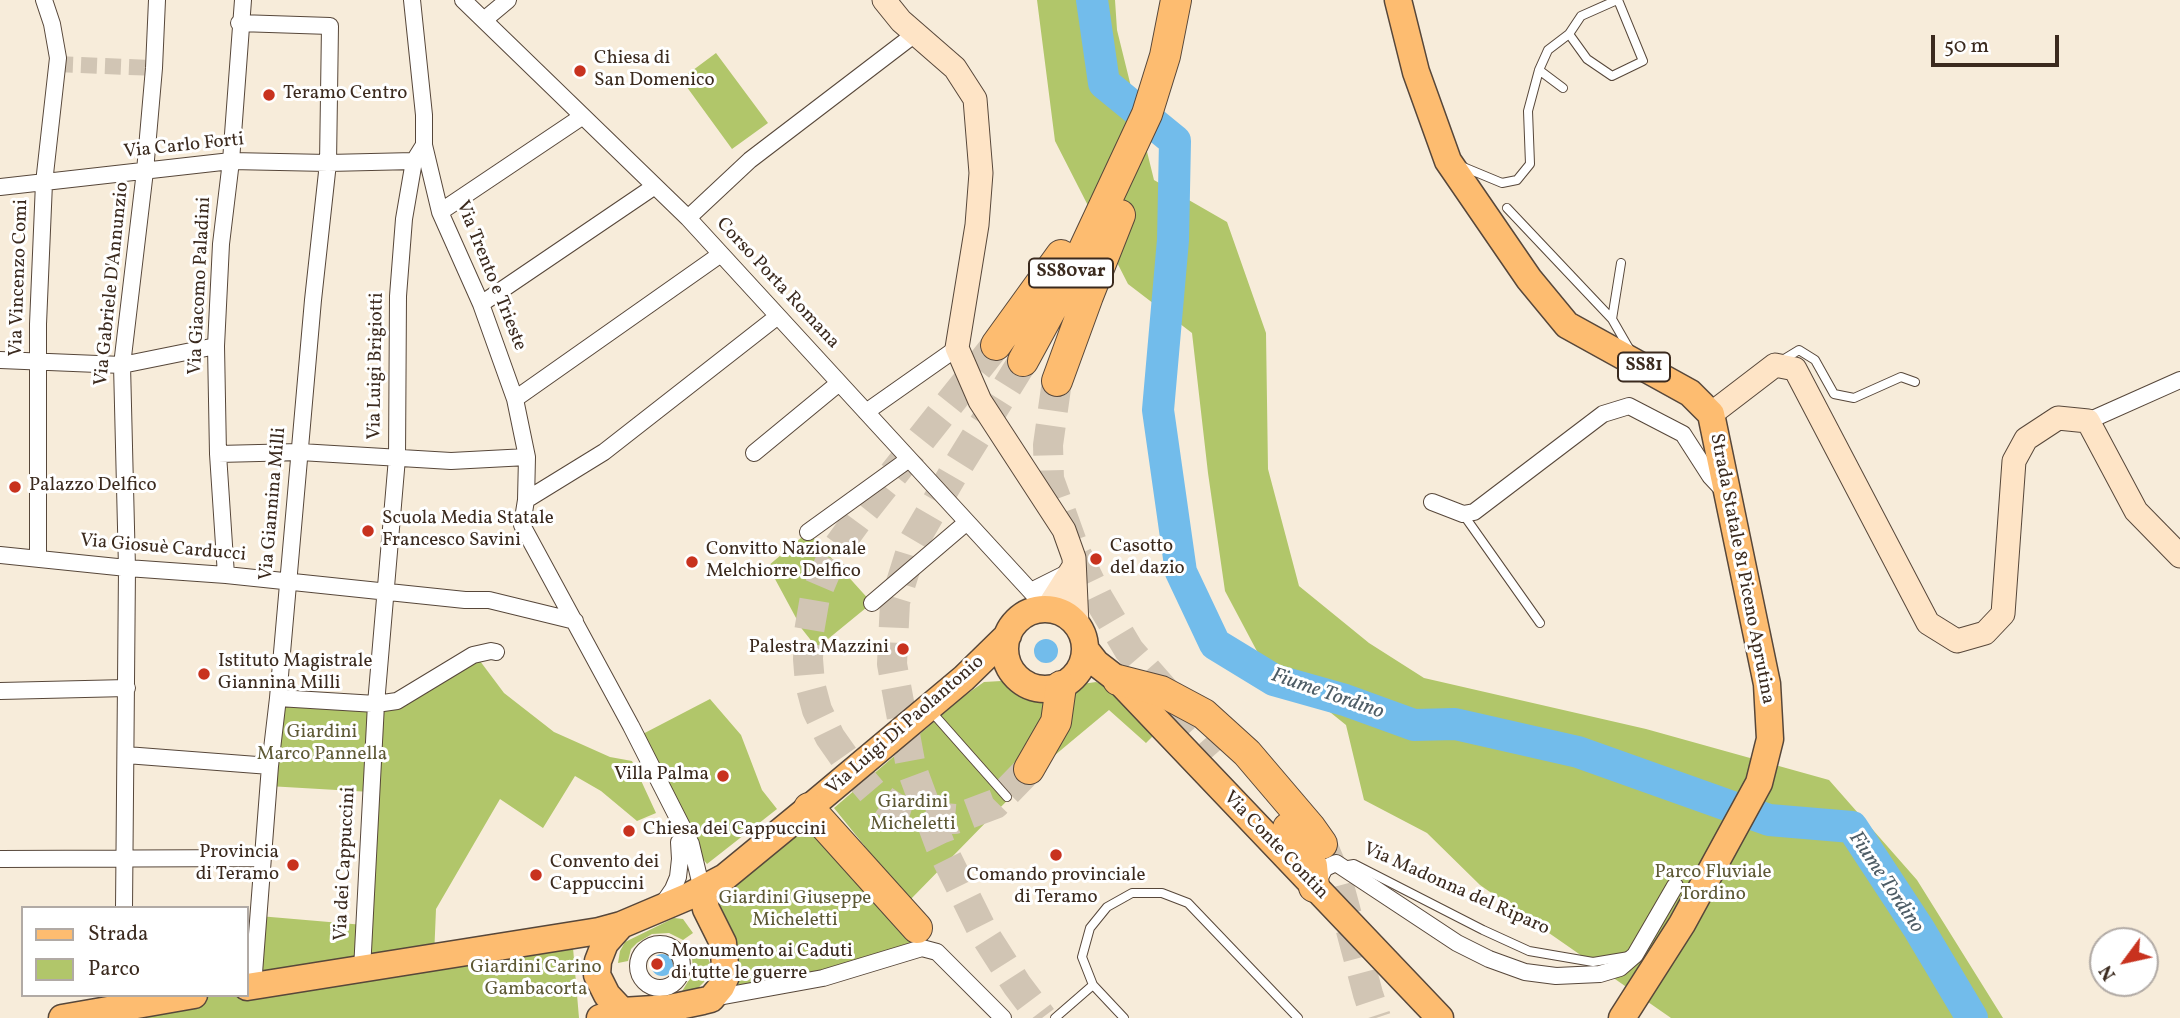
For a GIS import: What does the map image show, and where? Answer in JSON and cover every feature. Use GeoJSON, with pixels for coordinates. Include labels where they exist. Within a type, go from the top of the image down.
{"type":"FeatureCollection","features":[{"type":"Feature","properties":{"kind":"highway"},"geometry":{"type":"LineString","coordinates":[[1057,382],[1088,296],[1117,185],[1160,93],[1176,0]]}},
{"type":"Feature","properties":{"kind":"highway"},"geometry":{"type":"LineString","coordinates":[[996,345],[1044,282],[1080,226],[1117,185]]}},
{"type":"Feature","properties":{"kind":"highway","name":"SS80var"},"geometry":{"type":"LineString","coordinates":[[1023,361],[1117,185]]}},
{"type":"Feature","properties":{"kind":"highway"},"geometry":{"type":"LineString","coordinates":[[1029,769],[1056,722],[1075,658]]}},
{"type":"Feature","properties":{"kind":"highway"},"geometry":{"type":"LineString","coordinates":[[1114,677],[1161,691],[1204,713],[1247,753],[1322,844]]}},
{"type":"Feature","properties":{"kind":"highway"},"geometry":{"type":"LineString","coordinates":[[1218,752],[1297,838],[1312,866],[1314,887]]}},
{"type":"Feature","properties":{"kind":"highway"},"geometry":{"type":"LineString","coordinates":[[809,808],[917,928]]}},
{"type":"Feature","properties":{"kind":"main road","name":"Strada Statale 81 Piceno Aprutina"},"geometry":{"type":"LineString","coordinates":[[1398,0],[1416,72],[1448,161],[1529,279],[1567,325],[1690,393],[1711,414],[1768,684],[1770,739],[1759,783],[1682,924],[1622,1018]]}},
{"type":"Feature","properties":{"kind":"main road"},"geometry":{"type":"LineString","coordinates":[[964,678],[1005,673],[1037,688],[1049,689],[1075,658],[1064,614],[1039,600],[1019,618],[1008,635],[1005,652],[1016,677]]}},
{"type":"Feature","properties":{"kind":"main road","name":"Via Luigi Di Paolantonio"},"geometry":{"type":"LineString","coordinates":[[694,893],[724,877],[809,808],[964,678],[1008,635]]}},
{"type":"Feature","properties":{"kind":"main road","name":"Via Conte Contin"},"geometry":{"type":"LineString","coordinates":[[1075,658],[1096,663],[1114,677],[1440,1018]]}},
{"type":"Feature","properties":{"kind":"main road"},"geometry":{"type":"LineString","coordinates":[[250,986],[610,928],[694,893],[723,943],[726,976],[721,988],[710,999],[670,1008],[611,1014],[607,995],[597,975],[598,961],[610,928]]}},
{"type":"Feature","properties":{"kind":"main road"},"geometry":{"type":"LineString","coordinates":[[590,1018],[584,977],[585,957],[590,943],[610,928]]}},
{"type":"Feature","properties":{"kind":"main road"},"geometry":{"type":"LineString","coordinates":[[59,1018],[124,1000],[166,997]]}},
{"type":"Feature","properties":{"kind":"street","name":"Via Vincenzo Comi"},"geometry":{"type":"LineString","coordinates":[[38,559],[38,361],[44,183],[58,51],[44,0]]}},
{"type":"Feature","properties":{"kind":"street","name":"Via Gabriele D'Annunzio"},"geometry":{"type":"LineString","coordinates":[[124,906],[127,568],[122,365],[145,172],[155,68],[158,0]]}},
{"type":"Feature","properties":{"kind":"street","name":"Via Giacomo Paladini"},"geometry":{"type":"LineString","coordinates":[[226,575],[218,454],[216,346],[221,244],[231,161],[243,0]]}},
{"type":"Feature","properties":{"kind":"street","name":"Via Trento e Trieste"},"geometry":{"type":"LineString","coordinates":[[412,0],[424,115],[424,145],[440,212],[481,303],[515,399],[527,457],[526,500],[522,525],[575,621]]}},
{"type":"Feature","properties":{"kind":"street","name":"Corso Porta Romana"},"geometry":{"type":"LineString","coordinates":[[463,0],[688,218],[1039,600]]}},
{"type":"Feature","properties":{"kind":"street"},"geometry":{"type":"LineString","coordinates":[[484,20],[508,0]]}},
{"type":"Feature","properties":{"kind":"street"},"geometry":{"type":"LineString","coordinates":[[884,0],[915,34],[955,68],[975,99],[981,173],[977,225],[957,348],[980,401],[1064,530],[1074,558],[1075,658]]}},
{"type":"Feature","properties":{"kind":"street","name":"Via Giannina Milli"},"geometry":{"type":"LineString","coordinates":[[240,23],[330,26],[328,163],[250,986]]}},
{"type":"Feature","properties":{"kind":"street"},"geometry":{"type":"LineString","coordinates":[[688,218],[750,160],[915,34]]}},
{"type":"Feature","properties":{"kind":"street"},"geometry":{"type":"LineString","coordinates":[[440,212],[583,116]]}},
{"type":"Feature","properties":{"kind":"street","name":"Via Luigi Brigiotti"},"geometry":{"type":"LineString","coordinates":[[386,592],[397,458],[398,296],[404,219],[414,161],[424,145]]}},
{"type":"Feature","properties":{"kind":"street","name":"Via Carlo Forti"},"geometry":{"type":"LineString","coordinates":[[0,187],[231,161],[414,161]]}},
{"type":"Feature","properties":{"kind":"street"},"geometry":{"type":"LineString","coordinates":[[481,303],[655,186]]}},
{"type":"Feature","properties":{"kind":"street"},"geometry":{"type":"LineString","coordinates":[[515,399],[721,254]]}},
{"type":"Feature","properties":{"kind":"street"},"geometry":{"type":"LineString","coordinates":[[526,500],[604,452],[778,316]]}},
{"type":"Feature","properties":{"kind":"street"},"geometry":{"type":"LineString","coordinates":[[0,360],[122,365],[216,346]]}},
{"type":"Feature","properties":{"kind":"street"},"geometry":{"type":"LineString","coordinates":[[866,412],[957,348]]}},
{"type":"Feature","properties":{"kind":"street"},"geometry":{"type":"LineString","coordinates":[[1711,414],[1775,365],[1795,369],[1928,623],[1957,641],[1985,633],[2003,614],[2014,461],[2026,439],[2058,418],[2088,421],[2180,380]]}},
{"type":"Feature","properties":{"kind":"street"},"geometry":{"type":"LineString","coordinates":[[754,453],[839,383]]}},
{"type":"Feature","properties":{"kind":"street"},"geometry":{"type":"LineString","coordinates":[[1432,502],[1463,514],[1474,512],[1603,414],[1629,406],[1684,434],[1710,476],[1729,496]]}},
{"type":"Feature","properties":{"kind":"street"},"geometry":{"type":"LineString","coordinates":[[2088,421],[2136,512],[2180,556]]}},
{"type":"Feature","properties":{"kind":"street"},"geometry":{"type":"LineString","coordinates":[[218,454],[300,452],[451,461],[527,457]]}},
{"type":"Feature","properties":{"kind":"street"},"geometry":{"type":"LineString","coordinates":[[808,532],[909,459]]}},
{"type":"Feature","properties":{"kind":"street"},"geometry":{"type":"LineString","coordinates":[[872,603],[967,522]]}},
{"type":"Feature","properties":{"kind":"street","name":"Via Giosuè Carducci"},"geometry":{"type":"LineString","coordinates":[[0,555],[465,600],[489,600],[575,621]]}},
{"type":"Feature","properties":{"kind":"street"},"geometry":{"type":"LineString","coordinates":[[1039,600],[1073,568]]}},
{"type":"Feature","properties":{"kind":"street","name":"Via dei Cappuccini"},"geometry":{"type":"LineString","coordinates":[[362,970],[376,704],[386,592]]}},
{"type":"Feature","properties":{"kind":"street"},"geometry":{"type":"LineString","coordinates":[[575,621],[691,844],[694,893]]}},
{"type":"Feature","properties":{"kind":"street"},"geometry":{"type":"LineString","coordinates":[[278,698],[376,704],[397,701],[473,655],[496,652]]}},
{"type":"Feature","properties":{"kind":"street"},"geometry":{"type":"LineString","coordinates":[[0,691],[127,688]]}},
{"type":"Feature","properties":{"kind":"street"},"geometry":{"type":"LineString","coordinates":[[126,755],[270,766]]}},
{"type":"Feature","properties":{"kind":"street"},"geometry":{"type":"LineString","coordinates":[[659,909],[678,877],[679,842]]}},
{"type":"Feature","properties":{"kind":"street"},"geometry":{"type":"LineString","coordinates":[[0,859],[263,858]]}},
{"type":"Feature","properties":{"kind":"street","name":"Via Madonna del Riparo"},"geometry":{"type":"LineString","coordinates":[[1314,887],[1331,877],[1342,866],[1457,943],[1489,959],[1525,972],[1556,976],[1600,974],[1620,968],[1635,955],[1675,886]]}},
{"type":"Feature","properties":{"kind":"street"},"geometry":{"type":"LineString","coordinates":[[710,999],[823,978],[922,948],[937,952],[1003,1018]]}},
{"type":"Feature","properties":{"kind":"lane"},"geometry":{"type":"LineString","coordinates":[[1448,161],[1502,183],[1517,180],[1530,164],[1528,111],[1539,70],[1548,50],[1569,34],[1581,16],[1617,0],[1643,61],[1612,76],[1587,59],[1569,34]]}},
{"type":"Feature","properties":{"kind":"lane"},"geometry":{"type":"LineString","coordinates":[[1539,70],[1563,88]]}},
{"type":"Feature","properties":{"kind":"lane"},"geometry":{"type":"LineString","coordinates":[[1507,208],[1612,319],[1637,363]]}},
{"type":"Feature","properties":{"kind":"lane"},"geometry":{"type":"LineString","coordinates":[[1612,319],[1620,263]]}},
{"type":"Feature","properties":{"kind":"lane"},"geometry":{"type":"LineString","coordinates":[[1775,365],[1799,350],[1815,360],[1834,394],[1854,398],[1901,377],[1915,382]]}},
{"type":"Feature","properties":{"kind":"lane"},"geometry":{"type":"LineString","coordinates":[[1463,514],[1540,622]]}},
{"type":"Feature","properties":{"kind":"lane"},"geometry":{"type":"LineString","coordinates":[[928,708],[1007,797]]}},
{"type":"Feature","properties":{"kind":"lane","name":"Via Madonna del Riparo"},"geometry":{"type":"LineString","coordinates":[[1342,866],[1354,864],[1530,951],[1593,962],[1635,955]]}},
{"type":"Feature","properties":{"kind":"lane"},"geometry":{"type":"LineString","coordinates":[[1124,1018],[1093,985],[1082,957],[1090,928],[1107,907],[1132,893],[1162,893],[1188,903],[1298,1018]]}},
{"type":"Feature","properties":{"kind":"lane"},"geometry":{"type":"LineString","coordinates":[[1055,1018],[1093,985]]}},
{"type":"Feature","properties":{"kind":"green space","name":"Parco Fluviale Tordino"},"geometry":{"type":"Polygon","coordinates":[[[1037,0],[1115,0],[1117,30],[1154,180],[1227,222],[1266,333],[1268,469],[1299,586],[1369,643],[1424,678],[1646,729],[1829,780],[1917,880],[2003,1018],[1671,1018],[1480,885],[1427,833],[1364,800],[1346,725],[1259,655],[1225,591],[1192,333],[1128,284],[1055,141],[1037,0]]]}},
{"type":"Feature","properties":{"kind":"green space"},"geometry":{"type":"Polygon","coordinates":[[[716,53],[768,123],[732,149],[681,79],[716,53]]]}},
{"type":"Feature","properties":{"kind":"green space"},"geometry":{"type":"Polygon","coordinates":[[[808,532],[872,603],[817,648],[802,629],[768,566],[808,532]]]}},
{"type":"Feature","properties":{"kind":"green space"},"geometry":{"type":"Polygon","coordinates":[[[480,661],[504,693],[554,732],[610,757],[632,761],[656,813],[637,821],[601,791],[575,776],[543,828],[500,799],[436,909],[434,957],[572,936],[579,1018],[62,1018],[184,997],[248,997],[259,916],[364,925],[371,792],[268,786],[278,698],[397,701],[480,661]]]}},
{"type":"Feature","properties":{"kind":"green space","name":"Giardini Micheletti"},"geometry":{"type":"Polygon","coordinates":[[[1001,681],[1037,697],[1096,682],[1108,687],[1154,735],[1146,743],[1109,710],[1037,770],[909,901],[834,808],[964,696],[984,682],[1001,681]]]}},
{"type":"Feature","properties":{"kind":"green space"},"geometry":{"type":"Polygon","coordinates":[[[710,699],[741,735],[762,790],[777,809],[707,864],[691,844],[637,737],[710,699]]]}},
{"type":"Feature","properties":{"kind":"green space","name":"Giardini Giuseppe Micheletti"},"geometry":{"type":"Polygon","coordinates":[[[809,808],[916,950],[823,978],[721,988],[706,909],[725,877],[809,808]]]}},
{"type":"Feature","properties":{"kind":"green space"},"geometry":{"type":"Polygon","coordinates":[[[674,918],[683,919],[693,933],[683,940],[669,933],[652,934],[631,949],[628,961],[618,963],[625,942],[674,918]]]}},
{"type":"Feature","properties":{"kind":"green space"},"geometry":{"type":"Polygon","coordinates":[[[704,949],[710,963],[706,980],[698,988],[681,993],[693,973],[692,957],[704,949]]]}},
{"type":"Feature","properties":{"kind":"water"},"geometry":{"type":"Polygon","coordinates":[[[1046,639],[1057,646],[1058,651],[1051,662],[1046,663],[1035,656],[1034,651],[1041,640],[1046,639]]]}},
{"type":"Feature","properties":{"kind":"water"},"geometry":{"type":"Polygon","coordinates":[[[662,954],[670,957],[673,965],[670,973],[662,976],[654,973],[651,965],[654,957],[662,954]]]}},
{"type":"Feature","properties":{"kind":"waterway","name":"Fiume Tordino"},"geometry":{"type":"LineString","coordinates":[[1092,0],[1104,83],[1175,141],[1173,240],[1158,410],[1181,572],[1215,644],[1274,680],[1345,700],[1414,725],[1455,724],[1578,752],[1769,820],[1852,827],[1919,929],[1972,1018]]}},
{"type":"Feature","properties":{"kind":"tunnel"},"geometry":{"type":"LineString","coordinates":[[57,64],[154,68]]}},
{"type":"Feature","properties":{"kind":"tunnel"},"geometry":{"type":"LineString","coordinates":[[996,345],[834,552],[815,597],[808,659],[810,684],[817,710],[830,737],[873,793],[895,808],[920,816],[955,819],[995,804],[1029,769]]}},
{"type":"Feature","properties":{"kind":"tunnel"},"geometry":{"type":"LineString","coordinates":[[1023,361],[914,541],[895,602],[892,664],[911,767],[940,845],[983,932],[1042,1018]]}},
{"type":"Feature","properties":{"kind":"tunnel"},"geometry":{"type":"LineString","coordinates":[[1057,381],[1048,445],[1049,479],[1075,551],[1098,598],[1129,650],[1218,752]]}},
{"type":"Feature","properties":{"kind":"tunnel"},"geometry":{"type":"LineString","coordinates":[[1322,844],[1338,882],[1376,1018]]}},
{"type":"Feature","properties":{"kind":"place","name":"Chiesa di San Domenico"},"geometry":{"type":"Point","coordinates":[580,71]}},
{"type":"Feature","properties":{"kind":"place","name":"Teramo Centro"},"geometry":{"type":"Point","coordinates":[269,95]}},
{"type":"Feature","properties":{"kind":"place","name":"Palazzo Delfico"},"geometry":{"type":"Point","coordinates":[15,487]}},
{"type":"Feature","properties":{"kind":"place","name":"Scuola Media Statale Francesco Savini"},"geometry":{"type":"Point","coordinates":[368,531]}},
{"type":"Feature","properties":{"kind":"place","name":"Casotto del dazio"},"geometry":{"type":"Point","coordinates":[1096,559]}},
{"type":"Feature","properties":{"kind":"place","name":"Convitto Nazionale Melchiorre Delfico"},"geometry":{"type":"Point","coordinates":[692,562]}},
{"type":"Feature","properties":{"kind":"place","name":"Palestra Mazzini"},"geometry":{"type":"Point","coordinates":[903,649]}},
{"type":"Feature","properties":{"kind":"place","name":"Istituto Magistrale Giannina Milli"},"geometry":{"type":"Point","coordinates":[204,674]}},
{"type":"Feature","properties":{"kind":"place","name":"Villa Palma"},"geometry":{"type":"Point","coordinates":[723,776]}},
{"type":"Feature","properties":{"kind":"place","name":"Chiesa dei Cappuccini"},"geometry":{"type":"Point","coordinates":[629,831]}},
{"type":"Feature","properties":{"kind":"place","name":"Comando provinciale di Teramo"},"geometry":{"type":"Point","coordinates":[1056,855]}},
{"type":"Feature","properties":{"kind":"place","name":"Provincia di Teramo"},"geometry":{"type":"Point","coordinates":[293,865]}},
{"type":"Feature","properties":{"kind":"place","name":"Convento dei Cappuccini"},"geometry":{"type":"Point","coordinates":[536,875]}},
{"type":"Feature","properties":{"kind":"place","name":"Monumento ai Caduti di tutte le guerre"},"geometry":{"type":"Point","coordinates":[657,964]}},
{"type":"Feature","properties":{"kind":"park label","name":"Giardini Marco Pannella"},"geometry":{"type":"Point","coordinates":[322,745]}},
{"type":"Feature","properties":{"kind":"park label","name":"Giardini Carino Gambacorta"},"geometry":{"type":"Point","coordinates":[536,980]}}]}
